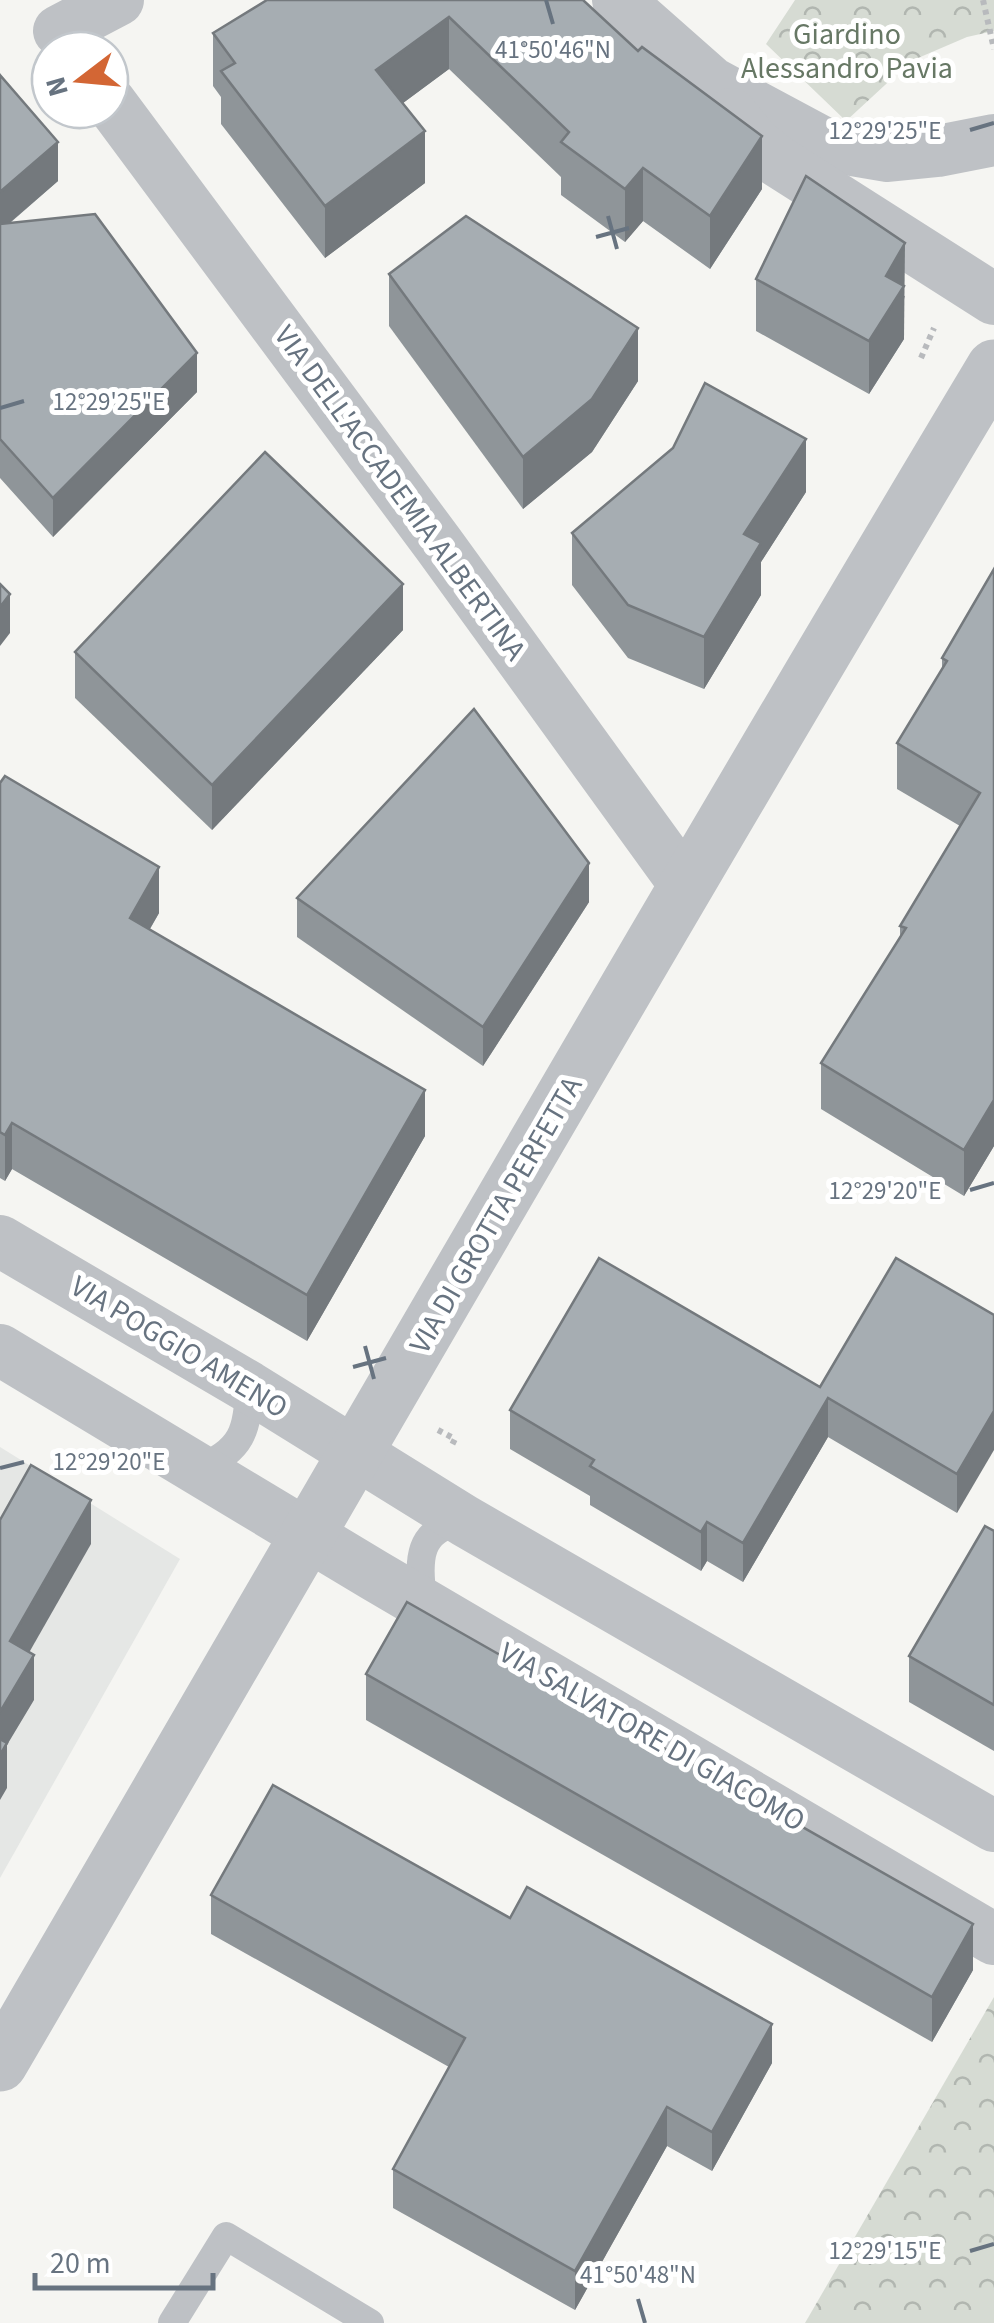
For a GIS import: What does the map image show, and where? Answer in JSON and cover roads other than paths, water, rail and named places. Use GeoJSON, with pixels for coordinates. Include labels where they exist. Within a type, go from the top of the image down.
{"type":"FeatureCollection","features":[{"type":"Feature","properties":{"kind":"street"},"geometry":{"type":"LineString","coordinates":[[56,27],[118,0]]}},
{"type":"Feature","properties":{"kind":"street"},"geometry":{"type":"LineString","coordinates":[[618,0],[712,84],[747,134],[774,158],[994,299]]}},
{"type":"Feature","properties":{"kind":"street"},"geometry":{"type":"LineString","coordinates":[[712,84],[829,146],[854,152],[912,154],[994,140]]}},
{"type":"Feature","properties":{"kind":"street","name":"VIA DELL'ACCADEMIA ALBERTINA"},"geometry":{"type":"LineString","coordinates":[[130,129],[686,886]]}},
{"type":"Feature","properties":{"kind":"street","name":"VIA DI GROTTA PERFETTA"},"geometry":{"type":"LineString","coordinates":[[0,2064],[686,886],[994,367]]}},
{"type":"Feature","properties":{"kind":"street","name":"VIA POGGIO AMENO"},"geometry":{"type":"LineString","coordinates":[[0,1241],[358,1454]]}},
{"type":"Feature","properties":{"kind":"street"},"geometry":{"type":"LineString","coordinates":[[0,1350],[310,1535]]}},
{"type":"Feature","properties":{"kind":"street"},"geometry":{"type":"LineString","coordinates":[[358,1454],[464,1522],[994,1826]]}},
{"type":"Feature","properties":{"kind":"street","name":"VIA SALVATORE DI GIACOMO"},"geometry":{"type":"LineString","coordinates":[[310,1535],[994,1938]]}},
{"type":"Feature","properties":{"kind":"lane"},"geometry":{"type":"LineString","coordinates":[[199,1468],[224,1457],[238,1443],[246,1426],[250,1387]]}},
{"type":"Feature","properties":{"kind":"lane"},"geometry":{"type":"LineString","coordinates":[[423,1603],[418,1565],[423,1548],[431,1535],[447,1524],[464,1522]]}},
{"type":"Feature","properties":{"kind":"lane"},"geometry":{"type":"LineString","coordinates":[[172,2323],[226,2236],[370,2323]]}},
{"type":"Feature","properties":{"kind":"park label","name":"Giardino Alessandro Pavia"},"geometry":{"type":"Point","coordinates":[847,51]}}]}
